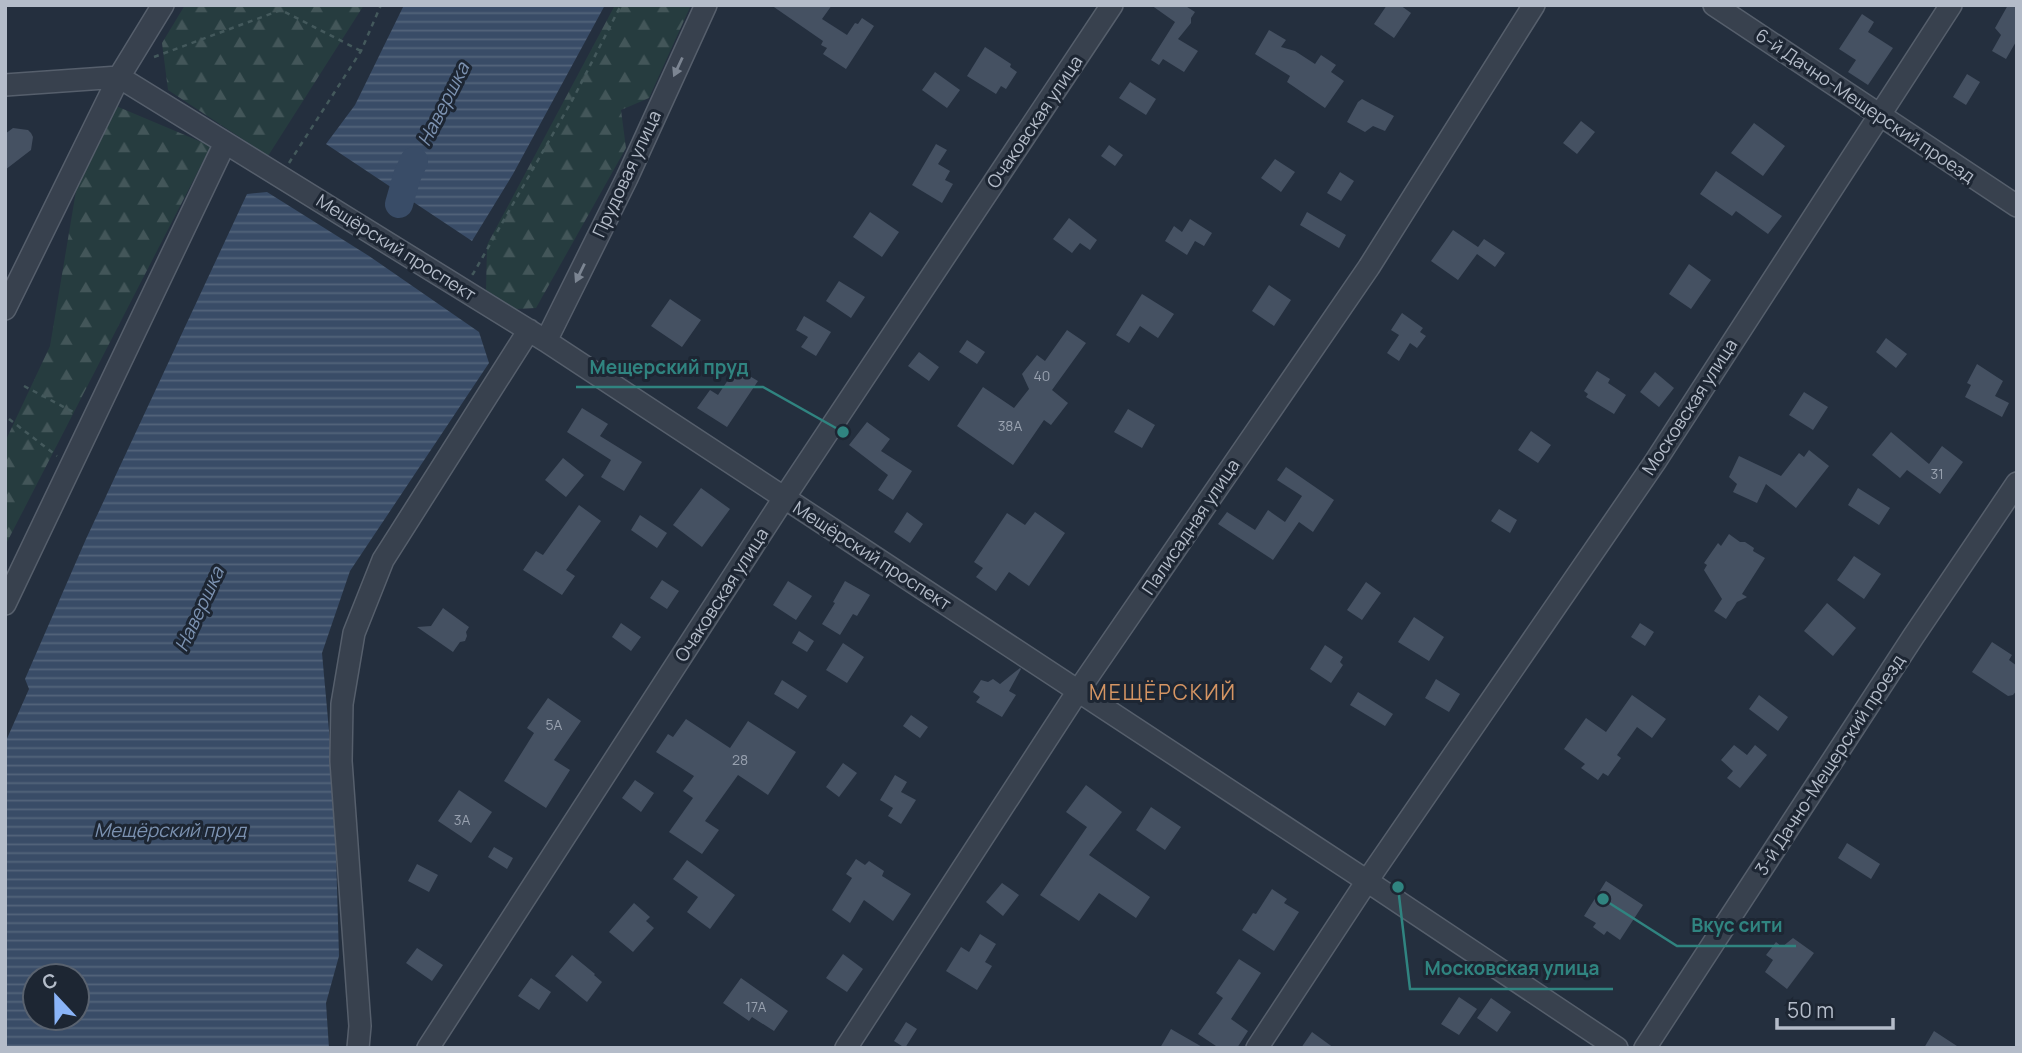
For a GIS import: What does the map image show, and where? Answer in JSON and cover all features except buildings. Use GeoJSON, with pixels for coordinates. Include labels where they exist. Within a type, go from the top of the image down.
{"type":"FeatureCollection","features":[{"type":"Feature","properties":{"kind":"street"},"geometry":{"type":"LineString","coordinates":[[5,309],[122,73],[163,5]]}},
{"type":"Feature","properties":{"kind":"street","name":"Прудовая улица"},"geometry":{"type":"LineString","coordinates":[[358,1048],[360,1026],[341,761],[342,704],[354,633],[383,560],[537,336],[627,178],[706,5]]}},
{"type":"Feature","properties":{"kind":"street","name":"Очаковская улица"},"geometry":{"type":"LineString","coordinates":[[428,1048],[785,499],[1112,5]]}},
{"type":"Feature","properties":{"kind":"street","name":"Палисадная улица"},"geometry":{"type":"LineString","coordinates":[[846,1048],[1078,691],[1369,267],[1534,5]]}},
{"type":"Feature","properties":{"kind":"street","name":"6-й Дачно-Мещерский проезд"},"geometry":{"type":"LineString","coordinates":[[1714,5],[2017,206]]}},
{"type":"Feature","properties":{"kind":"street","name":"Московская улица"},"geometry":{"type":"LineString","coordinates":[[1257,1048],[1367,881],[1655,462],[1951,5]]}},
{"type":"Feature","properties":{"kind":"street"},"geometry":{"type":"LineString","coordinates":[[5,85],[122,73]]}},
{"type":"Feature","properties":{"kind":"street","name":"Мещёрский проспект"},"geometry":{"type":"LineString","coordinates":[[122,73],[225,143],[537,336],[1617,1048]]}},
{"type":"Feature","properties":{"kind":"street"},"geometry":{"type":"LineString","coordinates":[[5,604],[225,143]]}},
{"type":"Feature","properties":{"kind":"street","name":"3-й Дачно-Мещерский проезд"},"geometry":{"type":"LineString","coordinates":[[1645,1048],[1913,637],[2017,483]]}},
{"type":"Feature","properties":{"kind":"path"},"geometry":{"type":"LineString","coordinates":[[122,73],[281,10],[283,5]]}},
{"type":"Feature","properties":{"kind":"path"},"geometry":{"type":"LineString","coordinates":[[289,163],[361,51],[381,5]]}},
{"type":"Feature","properties":{"kind":"path"},"geometry":{"type":"LineString","coordinates":[[462,267],[473,274],[574,97],[621,5]]}},
{"type":"Feature","properties":{"kind":"path"},"geometry":{"type":"LineString","coordinates":[[281,10],[361,51]]}},
{"type":"Feature","properties":{"kind":"path"},"geometry":{"type":"LineString","coordinates":[[24,386],[92,421]]}},
{"type":"Feature","properties":{"kind":"path"},"geometry":{"type":"LineString","coordinates":[[9,419],[71,466]]}},
{"type":"Feature","properties":{"kind":"green space"},"geometry":{"type":"Polygon","coordinates":[[[185,5],[364,5],[268,156],[168,90],[162,43],[185,5]]]}},
{"type":"Feature","properties":{"kind":"green space"},"geometry":{"type":"Polygon","coordinates":[[[615,5],[691,5],[649,98],[621,110],[626,148],[536,308],[516,309],[486,290],[487,245],[615,5]]]}},
{"type":"Feature","properties":{"kind":"green space"},"geometry":{"type":"Polygon","coordinates":[[[116,106],[211,146],[5,546],[5,442],[50,346],[76,191],[116,106]]]}},
{"type":"Feature","properties":{"kind":"water"},"geometry":{"type":"Polygon","coordinates":[[[404,5],[605,5],[513,174],[472,241],[326,144],[355,105],[404,5]]]}},
{"type":"Feature","properties":{"kind":"water","name":"Мещёрский пруд"},"geometry":{"type":"Polygon","coordinates":[[[267,192],[369,256],[479,332],[489,363],[350,571],[322,653],[334,786],[339,956],[326,1003],[329,1048],[5,1048],[5,743],[29,689],[25,679],[86,539],[247,194],[267,192]]]}},
{"type":"Feature","properties":{"kind":"waterway","name":"Навершка"},"geometry":{"type":"LineString","coordinates":[[399,204],[414,161]]}},
{"type":"Feature","properties":{"kind":"place","name":"Мещерский пруд"},"geometry":{"type":"Point","coordinates":[843,432]}},
{"type":"Feature","properties":{"kind":"place","name":"Московская улица"},"geometry":{"type":"Point","coordinates":[1398,887]}},
{"type":"Feature","properties":{"kind":"place","name":"Вкус сити"},"geometry":{"type":"Point","coordinates":[1603,899]}},
{"type":"Feature","properties":{"kind":"district","name":"МЕЩЁРСКИЙ"},"geometry":{"type":"Point","coordinates":[1163,693]}}]}
